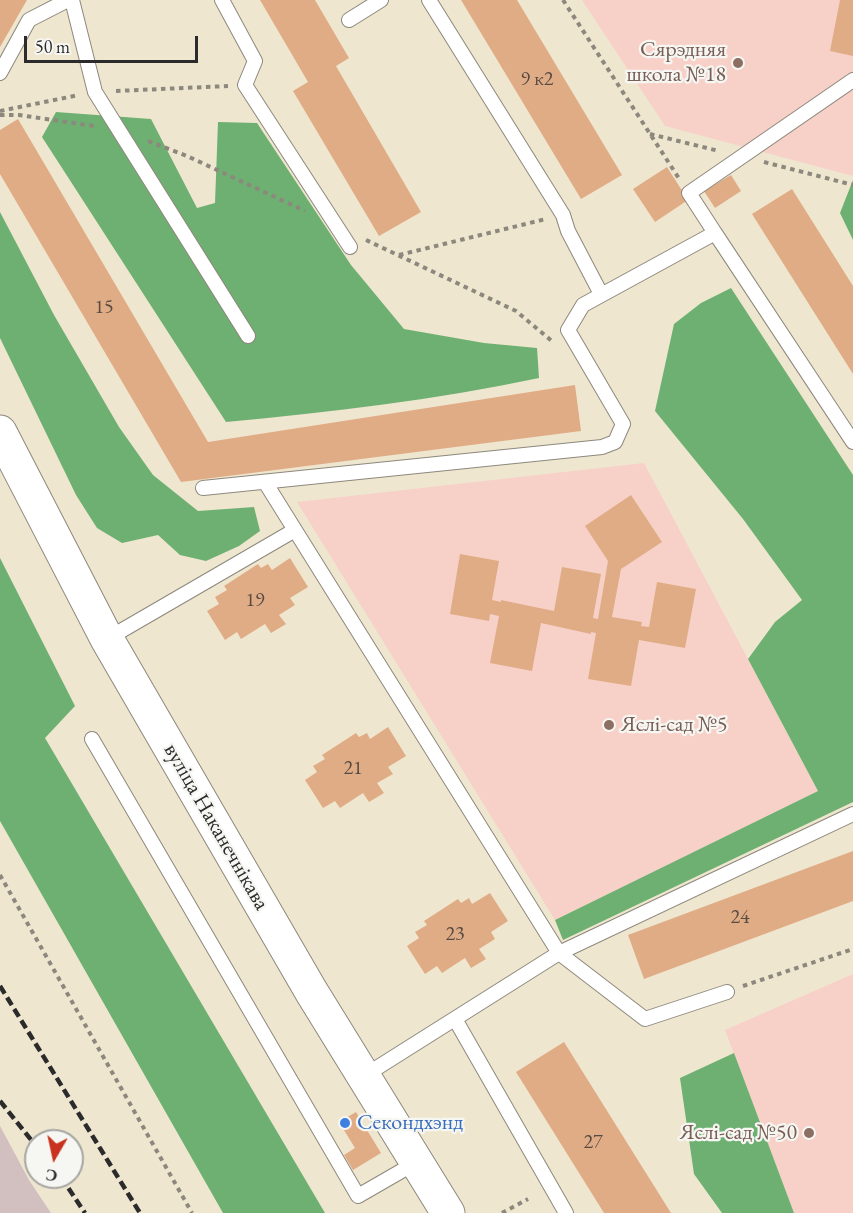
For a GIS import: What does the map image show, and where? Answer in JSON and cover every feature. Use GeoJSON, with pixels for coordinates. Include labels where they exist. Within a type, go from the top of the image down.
{"type":"FeatureCollection","features":[{"type":"Feature","properties":{"kind":"main road","name":"вуліца Наканечнікава"},"geometry":{"type":"LineString","coordinates":[[0,432],[106,639],[311,991],[448,1213]]}},
{"type":"Feature","properties":{"kind":"lane"},"geometry":{"type":"LineString","coordinates":[[0,73],[29,20],[70,0],[95,92],[248,336]]}},
{"type":"Feature","properties":{"kind":"lane"},"geometry":{"type":"LineString","coordinates":[[222,0],[255,61],[245,86],[350,247]]}},
{"type":"Feature","properties":{"kind":"lane"},"geometry":{"type":"LineString","coordinates":[[349,20],[381,0]]}},
{"type":"Feature","properties":{"kind":"lane"},"geometry":{"type":"LineString","coordinates":[[429,0],[563,215],[568,231],[601,294]]}},
{"type":"Feature","properties":{"kind":"lane"},"geometry":{"type":"LineString","coordinates":[[853,80],[688,193],[853,442]]}},
{"type":"Feature","properties":{"kind":"lane"},"geometry":{"type":"LineString","coordinates":[[203,488],[602,447],[615,442],[623,424],[568,330],[583,305],[715,233]]}},
{"type":"Feature","properties":{"kind":"lane"},"geometry":{"type":"LineString","coordinates":[[265,482],[558,953],[645,1019],[727,992]]}},
{"type":"Feature","properties":{"kind":"lane"},"geometry":{"type":"LineString","coordinates":[[106,639],[295,530]]}},
{"type":"Feature","properties":{"kind":"lane"},"geometry":{"type":"LineString","coordinates":[[92,739],[358,1196],[417,1162]]}},
{"type":"Feature","properties":{"kind":"lane"},"geometry":{"type":"LineString","coordinates":[[364,1076],[558,953],[853,814]]}},
{"type":"Feature","properties":{"kind":"lane"},"geometry":{"type":"LineString","coordinates":[[455,1018],[566,1213]]}},
{"type":"Feature","properties":{"kind":"path"},"geometry":{"type":"LineString","coordinates":[[562,0],[688,193]]}},
{"type":"Feature","properties":{"kind":"path"},"geometry":{"type":"LineString","coordinates":[[0,111],[95,92],[245,86]]}},
{"type":"Feature","properties":{"kind":"path"},"geometry":{"type":"LineString","coordinates":[[398,255],[563,215]]}},
{"type":"Feature","properties":{"kind":"path"},"geometry":{"type":"LineString","coordinates":[[0,875],[192,1213]]}},
{"type":"Feature","properties":{"kind":"path"},"geometry":{"type":"LineString","coordinates":[[727,992],[853,950]]}},
{"type":"Feature","properties":{"kind":"path"},"geometry":{"type":"LineString","coordinates":[[502,1213],[528,1198]]}},
{"type":"Feature","properties":{"kind":"shaded area","name":"Сярэдняя школа №18"},"geometry":{"type":"Polygon","coordinates":[[[582,0],[853,0],[853,176],[665,126],[582,0]]]}},
{"type":"Feature","properties":{"kind":"shaded area","name":"Яслі-сад №5"},"geometry":{"type":"Polygon","coordinates":[[[644,463],[818,791],[555,920],[297,502],[644,463]]]}},
{"type":"Feature","properties":{"kind":"shaded area","name":"Яслі-сад №50"},"geometry":{"type":"Polygon","coordinates":[[[853,974],[853,1213],[794,1213],[725,1030],[853,974]]]}},
{"type":"Feature","properties":{"kind":"shaded area"},"geometry":{"type":"Polygon","coordinates":[[[0,1126],[24,1171],[24,1189],[35,1189],[51,1213],[0,1213],[0,1126]]]}},
{"type":"Feature","properties":{"kind":"green space"},"geometry":{"type":"Polygon","coordinates":[[[56,112],[151,119],[197,208],[215,203],[218,122],[257,123],[351,265],[404,329],[484,343],[537,348],[539,378],[461,393],[383,404],[226,422],[42,137],[56,112]]]}},
{"type":"Feature","properties":{"kind":"green space"},"geometry":{"type":"Polygon","coordinates":[[[853,180],[853,240],[840,213],[853,180]]]}},
{"type":"Feature","properties":{"kind":"green space"},"geometry":{"type":"Polygon","coordinates":[[[0,212],[54,315],[119,427],[153,475],[198,511],[254,507],[260,531],[239,546],[206,561],[180,555],[158,535],[122,543],[97,528],[76,495],[0,338],[0,212]]]}},
{"type":"Feature","properties":{"kind":"green space"},"geometry":{"type":"Polygon","coordinates":[[[731,288],[853,475],[853,802],[563,940],[555,920],[818,791],[748,659],[775,622],[802,600],[743,519],[655,411],[674,324],[701,303],[731,288]]]}},
{"type":"Feature","properties":{"kind":"green space"},"geometry":{"type":"Polygon","coordinates":[[[0,558],[75,706],[45,738],[325,1213],[223,1213],[0,821],[0,558]]]}},
{"type":"Feature","properties":{"kind":"green space"},"geometry":{"type":"Polygon","coordinates":[[[734,1053],[794,1213],[722,1213],[694,1174],[680,1078],[734,1053]]]}},
{"type":"Feature","properties":{"kind":"building"},"geometry":{"type":"Polygon","coordinates":[[[0,0],[27,0],[0,47],[0,0]]]}},
{"type":"Feature","properties":{"kind":"building"},"geometry":{"type":"Polygon","coordinates":[[[260,0],[315,0],[349,58],[336,66],[421,212],[379,236],[293,91],[308,82],[260,0]]]}},
{"type":"Feature","properties":{"kind":"building"},"geometry":{"type":"Polygon","coordinates":[[[461,0],[517,0],[622,175],[581,199],[461,0]]]}},
{"type":"Feature","properties":{"kind":"building"},"geometry":{"type":"Polygon","coordinates":[[[840,0],[853,0],[853,56],[830,51],[840,0]]]}},
{"type":"Feature","properties":{"kind":"building"},"geometry":{"type":"Polygon","coordinates":[[[18,119],[208,442],[575,385],[581,431],[181,482],[0,174],[0,130],[18,119]]]}},
{"type":"Feature","properties":{"kind":"building"},"geometry":{"type":"Polygon","coordinates":[[[667,167],[688,200],[655,222],[633,189],[667,167]]]}},
{"type":"Feature","properties":{"kind":"building"},"geometry":{"type":"Polygon","coordinates":[[[731,175],[741,191],[715,208],[704,191],[731,175]]]}},
{"type":"Feature","properties":{"kind":"building"},"geometry":{"type":"Polygon","coordinates":[[[792,189],[853,286],[853,374],[752,214],[792,189]]]}},
{"type":"Feature","properties":{"kind":"building","name":"Яслі-сад №5"},"geometry":{"type":"Polygon","coordinates":[[[631,495],[662,542],[621,569],[612,617],[642,622],[641,626],[649,627],[657,582],[696,589],[685,648],[639,640],[631,686],[588,679],[596,633],[591,632],[591,634],[541,623],[532,671],[490,663],[499,616],[490,614],[489,621],[450,614],[460,554],[499,561],[492,600],[554,611],[562,567],[601,574],[593,618],[598,619],[608,561],[585,526],[631,495]]]}},
{"type":"Feature","properties":{"kind":"building"},"geometry":{"type":"Polygon","coordinates":[[[290,558],[308,587],[290,598],[295,605],[279,615],[286,624],[271,633],[265,624],[241,639],[237,632],[225,640],[207,611],[219,604],[215,597],[227,590],[224,586],[258,564],[261,568],[268,564],[272,570],[290,558]]]}},
{"type":"Feature","properties":{"kind":"building"},"geometry":{"type":"Polygon","coordinates":[[[388,727],[406,756],[388,767],[393,774],[377,783],[384,793],[369,802],[363,793],[340,808],[335,801],[323,808],[305,780],[317,772],[313,766],[325,759],[322,755],[356,733],[359,737],[367,733],[370,739],[388,727]]]}},
{"type":"Feature","properties":{"kind":"building"},"geometry":{"type":"Polygon","coordinates":[[[853,851],[853,901],[644,979],[628,935],[853,851]]]}},
{"type":"Feature","properties":{"kind":"building"},"geometry":{"type":"Polygon","coordinates":[[[490,893],[508,921],[491,932],[495,939],[479,949],[486,959],[471,968],[465,958],[442,973],[437,966],[425,974],[407,946],[419,938],[415,932],[427,925],[424,921],[458,899],[461,903],[469,898],[472,904],[490,893]]]}},
{"type":"Feature","properties":{"kind":"building"},"geometry":{"type":"Polygon","coordinates":[[[564,1042],[671,1213],[604,1213],[516,1072],[564,1042]]]}},
{"type":"Feature","properties":{"kind":"building"},"geometry":{"type":"Polygon","coordinates":[[[356,1112],[381,1153],[353,1170],[344,1155],[355,1148],[339,1122],[356,1112]]]}},
{"type":"Feature","properties":{"kind":"railway"},"geometry":{"type":"LineString","coordinates":[[0,986],[140,1213]]}},
{"type":"Feature","properties":{"kind":"railway"},"geometry":{"type":"LineString","coordinates":[[0,1101],[24,1131]]}},
{"type":"Feature","properties":{"kind":"railway"},"geometry":{"type":"LineString","coordinates":[[69,1189],[85,1213]]}},
{"type":"Feature","properties":{"kind":"place","name":"Сярэдняя школа №18"},"geometry":{"type":"Point","coordinates":[738,63]}},
{"type":"Feature","properties":{"kind":"place","name":"Яслі-сад №5"},"geometry":{"type":"Point","coordinates":[609,725]}},
{"type":"Feature","properties":{"kind":"place","name":"Секондхэнд"},"geometry":{"type":"Point","coordinates":[345,1123]}},
{"type":"Feature","properties":{"kind":"place","name":"Яслі-сад №50"},"geometry":{"type":"Point","coordinates":[809,1133]}}]}
